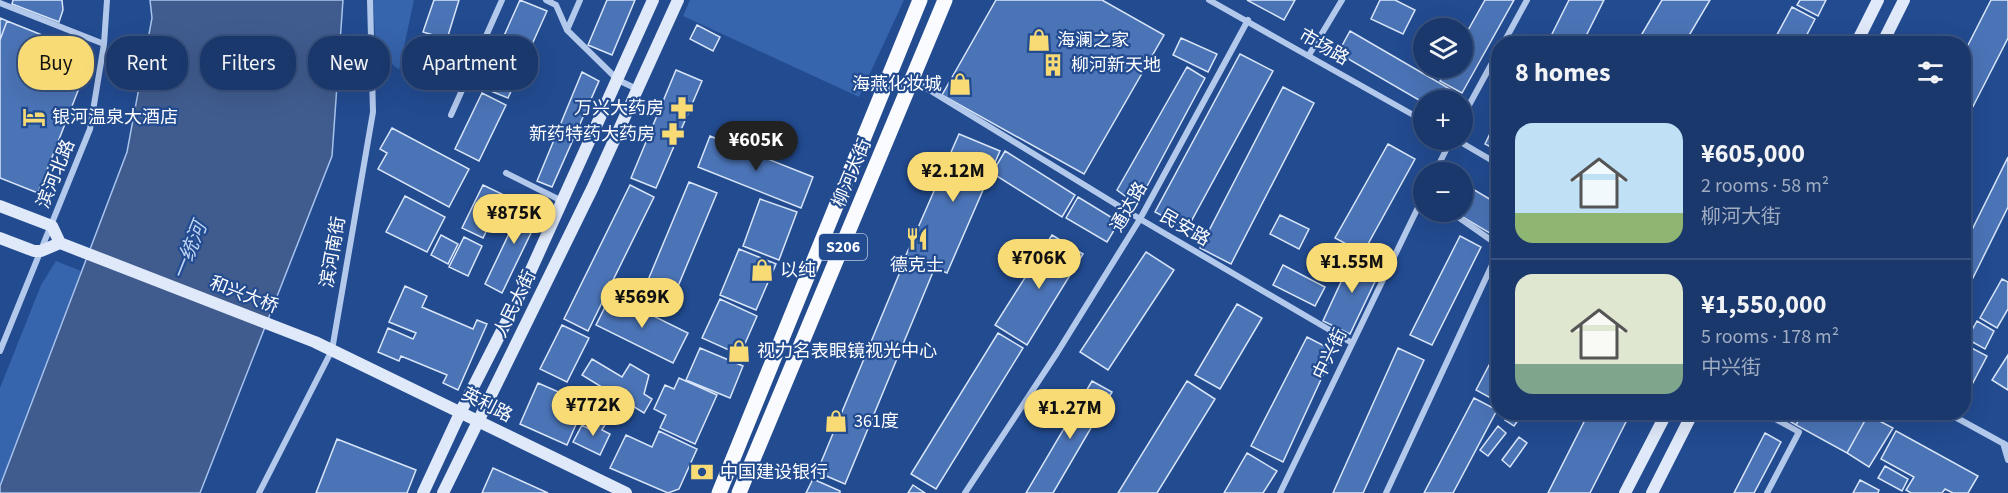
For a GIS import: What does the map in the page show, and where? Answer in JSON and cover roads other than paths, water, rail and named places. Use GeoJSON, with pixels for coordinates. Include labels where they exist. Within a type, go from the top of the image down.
{"type":"FeatureCollection","features":[{"type":"Feature","properties":{"kind":"main road","name":"柳河大街"},"geometry":{"type":"LineString","coordinates":[[719,493],[920,0]]}},
{"type":"Feature","properties":{"kind":"main road","name":"柳河大街"},"geometry":{"type":"LineString","coordinates":[[739,493],[945,0]]}},
{"type":"Feature","properties":{"kind":"street","name":"滨河北路"},"geometry":{"type":"LineString","coordinates":[[0,351],[90,129],[104,44],[108,0]]}},
{"type":"Feature","properties":{"kind":"street","name":"滨河南街"},"geometry":{"type":"LineString","coordinates":[[259,493],[332,350],[373,112],[369,0]]}},
{"type":"Feature","properties":{"kind":"street"},"geometry":{"type":"LineString","coordinates":[[451,115],[502,0]]}},
{"type":"Feature","properties":{"kind":"street"},"geometry":{"type":"LineString","coordinates":[[546,0],[556,5],[567,30],[618,80],[637,89]]}},
{"type":"Feature","properties":{"kind":"street"},"geometry":{"type":"LineString","coordinates":[[567,30],[580,0]]}},
{"type":"Feature","properties":{"kind":"street","name":"人民大街"},"geometry":{"type":"LineString","coordinates":[[423,493],[461,411],[518,301],[653,0]]}},
{"type":"Feature","properties":{"kind":"street","name":"人民大街"},"geometry":{"type":"LineString","coordinates":[[443,493],[592,189],[678,0]]}},
{"type":"Feature","properties":{"kind":"street","name":"市场路"},"geometry":{"type":"LineString","coordinates":[[1209,0],[1413,115]]}},
{"type":"Feature","properties":{"kind":"street"},"geometry":{"type":"LineString","coordinates":[[1309,55],[1342,0]]}},
{"type":"Feature","properties":{"kind":"street"},"geometry":{"type":"LineString","coordinates":[[1507,36],[1527,0]]}},
{"type":"Feature","properties":{"kind":"street"},"geometry":{"type":"LineString","coordinates":[[1860,36],[1878,0]]}},
{"type":"Feature","properties":{"kind":"street"},"geometry":{"type":"LineString","coordinates":[[1886,36],[1904,0]]}},
{"type":"Feature","properties":{"kind":"street"},"geometry":{"type":"LineString","coordinates":[[0,3],[104,44]]}},
{"type":"Feature","properties":{"kind":"street","name":"通达路"},"geometry":{"type":"LineString","coordinates":[[965,493],[1057,353],[1140,219],[1248,20]]}},
{"type":"Feature","properties":{"kind":"street"},"geometry":{"type":"LineString","coordinates":[[1473,97],[1491,65]]}},
{"type":"Feature","properties":{"kind":"street","name":"民安路"},"geometry":{"type":"LineString","coordinates":[[912,80],[1140,219],[1352,343]]}},
{"type":"Feature","properties":{"kind":"street"},"geometry":{"type":"LineString","coordinates":[[1473,150],[1491,160]]}},
{"type":"Feature","properties":{"kind":"street"},"geometry":{"type":"LineString","coordinates":[[506,173],[563,202]]}},
{"type":"Feature","properties":{"kind":"street"},"geometry":{"type":"LineString","coordinates":[[0,206],[52,226],[60,243],[34,251],[0,238]]}},
{"type":"Feature","properties":{"kind":"street","name":"中兴街"},"geometry":{"type":"LineString","coordinates":[[1280,493],[1413,218]]}},
{"type":"Feature","properties":{"kind":"street"},"geometry":{"type":"LineString","coordinates":[[1465,222],[1491,240]]}},
{"type":"Feature","properties":{"kind":"street","name":"和兴大桥"},"geometry":{"type":"LineString","coordinates":[[60,243],[332,350]]}},
{"type":"Feature","properties":{"kind":"street"},"geometry":{"type":"LineString","coordinates":[[1386,493],[1491,267]]}},
{"type":"Feature","properties":{"kind":"street","name":"英利路"},"geometry":{"type":"LineString","coordinates":[[332,350],[626,493]]}},
{"type":"Feature","properties":{"kind":"street"},"geometry":{"type":"LineString","coordinates":[[1625,493],[1662,420]]}},
{"type":"Feature","properties":{"kind":"street"},"geometry":{"type":"LineString","coordinates":[[1652,493],[1689,420]]}},
{"type":"Feature","properties":{"kind":"street"},"geometry":{"type":"LineString","coordinates":[[1767,493],[1800,432],[1778,420]]}},
{"type":"Feature","properties":{"kind":"street"},"geometry":{"type":"LineString","coordinates":[[1961,420],[2006,444],[2008,460]]}},
{"type":"Feature","properties":{"kind":"water","name":"一统河"},"geometry":{"type":"Polygon","coordinates":[[[150,0],[343,0],[340,36],[308,36],[308,90],[337,90],[332,156],[200,493],[0,493],[0,486],[127,152],[139,90],[188,90],[188,36],[149,36],[152,18],[150,0]]]}},
{"type":"Feature","properties":{"kind":"place","name":"海澜之家"},"geometry":{"type":"Point","coordinates":[1039,40]}},
{"type":"Feature","properties":{"kind":"place","name":"柳河新天地"},"geometry":{"type":"Point","coordinates":[1053,65]}},
{"type":"Feature","properties":{"kind":"place","name":"海燕化妆城"},"geometry":{"type":"Point","coordinates":[960,84]}},
{"type":"Feature","properties":{"kind":"place","name":"万兴大药房"},"geometry":{"type":"Point","coordinates":[682,108]}},
{"type":"Feature","properties":{"kind":"place","name":"银河温泉大酒店"},"geometry":{"type":"Point","coordinates":[34,117]}},
{"type":"Feature","properties":{"kind":"place","name":"新药特药大药房"},"geometry":{"type":"Point","coordinates":[673,134]}},
{"type":"Feature","properties":{"kind":"place","name":"德克士"},"geometry":{"type":"Point","coordinates":[917,239]}},
{"type":"Feature","properties":{"kind":"place","name":"以纯"},"geometry":{"type":"Point","coordinates":[762,270]}},
{"type":"Feature","properties":{"kind":"place","name":"视力名表眼镜视光中心"},"geometry":{"type":"Point","coordinates":[739,351]}},
{"type":"Feature","properties":{"kind":"place","name":"361度"},"geometry":{"type":"Point","coordinates":[836,421]}},
{"type":"Feature","properties":{"kind":"place","name":"中国建设银行"},"geometry":{"type":"Point","coordinates":[702,472]}}]}
